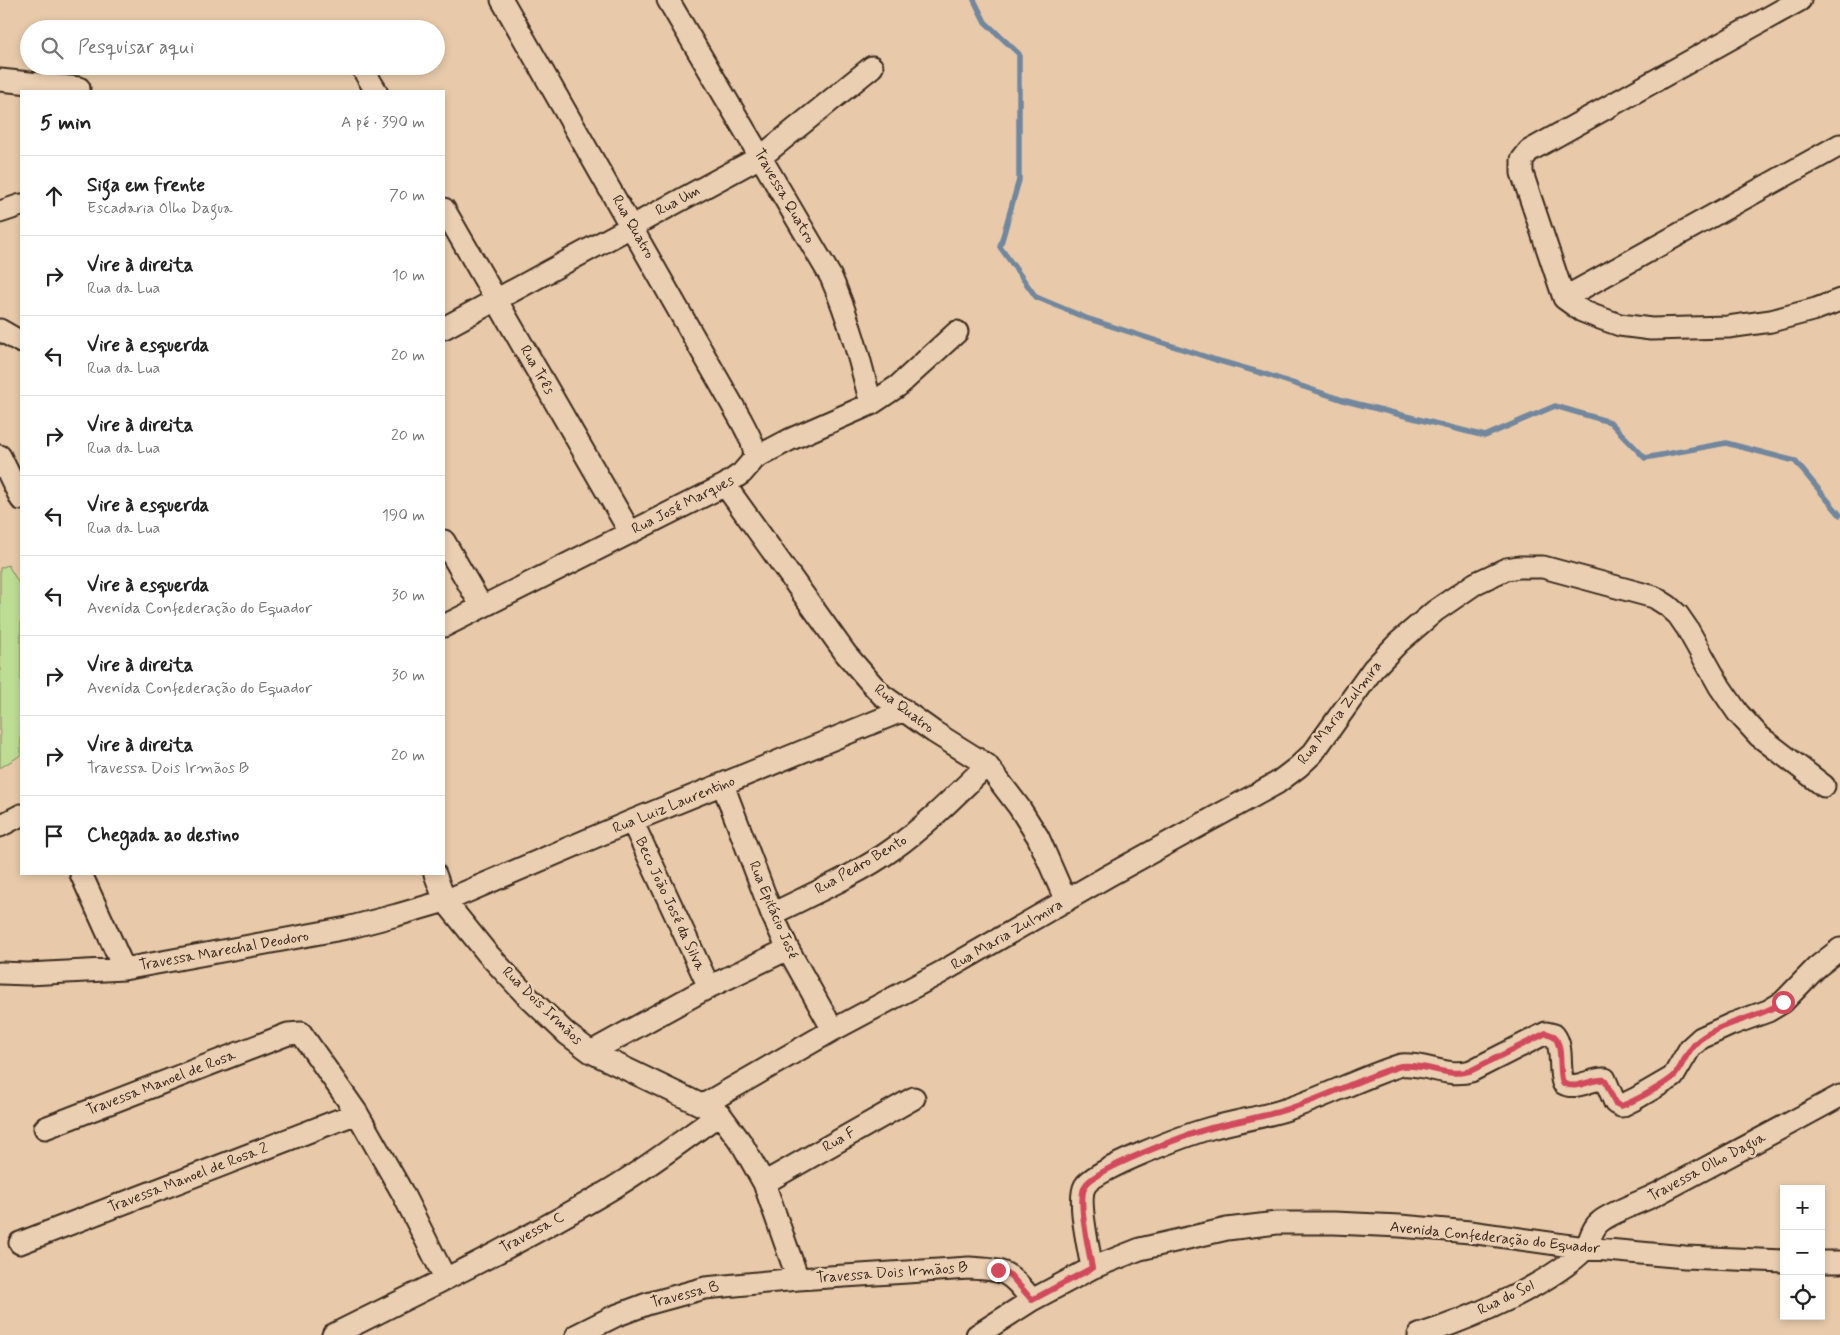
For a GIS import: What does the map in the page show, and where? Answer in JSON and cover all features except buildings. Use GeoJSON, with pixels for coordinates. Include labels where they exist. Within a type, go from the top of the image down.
{"type":"FeatureCollection","features":[{"type":"Feature","properties":{"kind":"street","name":"Rua Quatro"},"geometry":{"type":"LineString","coordinates":[[502,0],[741,420],[752,442],[755,458]]}},
{"type":"Feature","properties":{"kind":"street","name":"Travessa Quatro"},"geometry":{"type":"LineString","coordinates":[[668,0],[762,156],[831,276],[857,346],[871,404]]}},
{"type":"Feature","properties":{"kind":"street"},"geometry":{"type":"LineString","coordinates":[[1800,0],[1536,148],[1524,156],[1521,165],[1522,173],[1564,298],[1582,311],[1597,317],[1620,325],[1651,329],[1728,327],[1771,321],[1816,309],[1840,300]]}},
{"type":"Feature","properties":{"kind":"street","name":"Rua Um"},"geometry":{"type":"LineString","coordinates":[[445,327],[762,156],[872,67]]}},
{"type":"Feature","properties":{"kind":"street"},"geometry":{"type":"LineString","coordinates":[[366,75],[375,90]]}},
{"type":"Feature","properties":{"kind":"street"},"geometry":{"type":"LineString","coordinates":[[0,80],[79,88]]}},
{"type":"Feature","properties":{"kind":"street"},"geometry":{"type":"LineString","coordinates":[[1564,298],[1840,145]]}},
{"type":"Feature","properties":{"kind":"street"},"geometry":{"type":"LineString","coordinates":[[0,212],[20,205]]}},
{"type":"Feature","properties":{"kind":"street","name":"Rua Três"},"geometry":{"type":"LineString","coordinates":[[445,211],[630,532]]}},
{"type":"Feature","properties":{"kind":"street"},"geometry":{"type":"LineString","coordinates":[[0,330],[20,341]]}},
{"type":"Feature","properties":{"kind":"street","name":"Rua José Marques"},"geometry":{"type":"LineString","coordinates":[[445,626],[725,485],[742,473],[755,458],[789,440],[871,404],[898,386],[957,332]]}},
{"type":"Feature","properties":{"kind":"street"},"geometry":{"type":"LineString","coordinates":[[0,456],[13,497]]}},
{"type":"Feature","properties":{"kind":"street","name":"Rua Quatro"},"geometry":{"type":"LineString","coordinates":[[725,485],[858,669],[882,694],[987,765],[1019,807],[1038,838],[1066,901]]}},
{"type":"Feature","properties":{"kind":"street"},"geometry":{"type":"LineString","coordinates":[[445,543],[482,607]]}},
{"type":"Feature","properties":{"kind":"street","name":"Rua Maria Zulmira"},"geometry":{"type":"LineString","coordinates":[[712,1109],[833,1030],[914,988],[1108,876],[1284,778],[1313,753],[1373,669],[1420,623],[1476,583],[1506,569],[1543,567],[1654,597],[1668,606],[1678,615],[1687,628],[1720,687],[1738,713],[1758,736],[1824,786]]}},
{"type":"Feature","properties":{"kind":"street","name":"Rua Luiz Laurentino"},"geometry":{"type":"LineString","coordinates":[[445,901],[632,821],[904,710]]}},
{"type":"Feature","properties":{"kind":"street","name":"Rua Pedro Bento"},"geometry":{"type":"LineString","coordinates":[[772,914],[848,876],[891,851],[912,835],[987,765]]}},
{"type":"Feature","properties":{"kind":"street","name":"Rua Epitácio José"},"geometry":{"type":"LineString","coordinates":[[723,785],[772,914],[788,949],[833,1030]]}},
{"type":"Feature","properties":{"kind":"street"},"geometry":{"type":"LineString","coordinates":[[0,826],[20,816]]}},
{"type":"Feature","properties":{"kind":"street","name":"Beco João José da Silva"},"geometry":{"type":"LineString","coordinates":[[632,821],[709,988]]}},
{"type":"Feature","properties":{"kind":"street"},"geometry":{"type":"LineString","coordinates":[[81,875],[124,969]]}},
{"type":"Feature","properties":{"kind":"street","name":"Rua Dois Irmãos"},"geometry":{"type":"LineString","coordinates":[[435,875],[445,901],[487,953],[526,995],[567,1034],[591,1052],[712,1109],[742,1144],[764,1183],[798,1279]]}},
{"type":"Feature","properties":{"kind":"street","name":"Travessa Marechal Deodoro"},"geometry":{"type":"LineString","coordinates":[[0,973],[28,974],[124,969],[347,928],[445,901]]}},
{"type":"Feature","properties":{"kind":"street"},"geometry":{"type":"LineString","coordinates":[[591,1052],[709,988],[788,949]]}},
{"type":"Feature","properties":{"kind":"street"},"geometry":{"type":"LineString","coordinates":[[1092,1268],[1082,1196],[1086,1184],[1094,1177],[1122,1162],[1209,1128],[1290,1109],[1401,1066],[1420,1065],[1461,1074],[1546,1033],[1554,1036],[1559,1043],[1560,1074],[1565,1084],[1578,1085],[1593,1080],[1605,1080],[1615,1103],[1618,1105],[1626,1104],[1673,1076],[1690,1048],[1701,1038],[1775,1007],[1790,996],[1817,967],[1840,949]]}},
{"type":"Feature","properties":{"kind":"street","name":"Travessa Manoel de Rosa"},"geometry":{"type":"LineString","coordinates":[[45,1128],[292,1032],[301,1033],[357,1113],[402,1192],[445,1278]]}},
{"type":"Feature","properties":{"kind":"street","name":"Travessa Olho Dagua"},"geometry":{"type":"LineString","coordinates":[[1585,1248],[1592,1231],[1600,1221],[1655,1195],[1840,1096]]}},
{"type":"Feature","properties":{"kind":"street","name":"Rua F"},"geometry":{"type":"LineString","coordinates":[[764,1183],[914,1098]]}},
{"type":"Feature","properties":{"kind":"street","name":"Travessa C"},"geometry":{"type":"LineString","coordinates":[[333,1335],[608,1192],[641,1171],[712,1109]]}},
{"type":"Feature","properties":{"kind":"street","name":"Travessa Manoel de Rosa 2"},"geometry":{"type":"LineString","coordinates":[[20,1243],[357,1113]]}},
{"type":"Feature","properties":{"kind":"street","name":"Avenida Confederação do Equador"},"geometry":{"type":"LineString","coordinates":[[976,1335],[1032,1300],[1092,1268],[1140,1249],[1227,1229],[1277,1223],[1334,1223],[1470,1232],[1585,1248],[1685,1257],[1780,1261]]}},
{"type":"Feature","properties":{"kind":"street","name":"Rua do Sol"},"geometry":{"type":"LineString","coordinates":[[1428,1334],[1527,1288],[1558,1270],[1585,1248]]}},
{"type":"Feature","properties":{"kind":"street"},"geometry":{"type":"LineString","coordinates":[[1825,1262],[1840,1262]]}},
{"type":"Feature","properties":{"kind":"street","name":"Travessa Dois Irmãos B"},"geometry":{"type":"LineString","coordinates":[[798,1279],[969,1268],[998,1270],[1010,1275],[1032,1300]]}},
{"type":"Feature","properties":{"kind":"street","name":"Travessa B"},"geometry":{"type":"LineString","coordinates":[[577,1335],[615,1316],[639,1307],[705,1288],[798,1279]]}},
{"type":"Feature","properties":{"kind":"green space"},"geometry":{"type":"Polygon","coordinates":[[[8,565],[20,585],[20,756],[0,768],[0,568],[8,565]]]}},
{"type":"Feature","properties":{"kind":"waterway"},"geometry":{"type":"LineString","coordinates":[[974,0],[985,22],[1019,54],[1019,180],[1000,247],[1036,297],[1086,318],[1346,401],[1485,436],[1555,406],[1610,422],[1645,458],[1726,443],[1795,461],[1840,515]]}},
{"type":"Feature","properties":{"kind":"route"},"geometry":{"type":"LineString","coordinates":[[998,1270],[1010,1275],[1032,1300],[1092,1268],[1082,1196],[1089,1180],[1116,1165],[1209,1128],[1290,1109],[1391,1069],[1410,1064],[1461,1074],[1546,1033],[1551,1033],[1559,1043],[1560,1074],[1563,1083],[1573,1086],[1593,1080],[1605,1080],[1615,1103],[1621,1106],[1667,1082],[1680,1066],[1690,1048],[1701,1038],[1768,1011],[1783,1002]]}}]}
